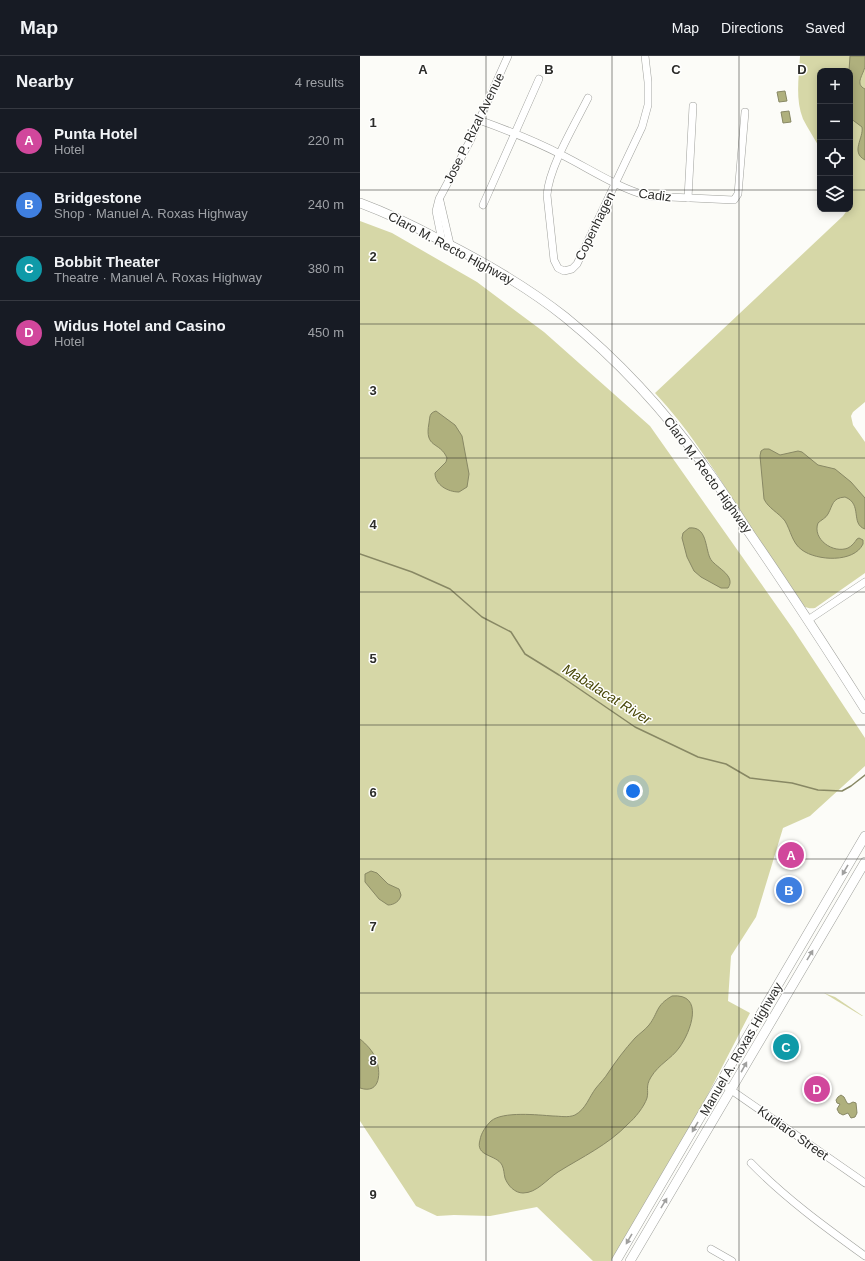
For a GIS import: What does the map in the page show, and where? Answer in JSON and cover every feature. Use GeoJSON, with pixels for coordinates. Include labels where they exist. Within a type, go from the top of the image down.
{"type":"FeatureCollection","features":[{"type":"Feature","properties":{"kind":"main road","name":"Claro M. Recto Highway"},"geometry":{"type":"LineString","coordinates":[[360,203],[388,214],[446,242],[488,264],[536,295],[576,326],[639,386],[662,411],[706,467],[808,620],[865,709]]}},
{"type":"Feature","properties":{"kind":"main road","name":"Manuel A. Roxas Highway"},"geometry":{"type":"LineString","coordinates":[[616,1261],[865,836]]}},
{"type":"Feature","properties":{"kind":"main road","name":"Manuel A. Roxas Highway"},"geometry":{"type":"LineString","coordinates":[[630,1261],[865,862]]}},
{"type":"Feature","properties":{"kind":"street","name":"Jose P. Rizal Avenue"},"geometry":{"type":"LineString","coordinates":[[446,242],[436,211],[439,199],[479,120],[508,56]]}},
{"type":"Feature","properties":{"kind":"street","name":"Copenhagen"},"geometry":{"type":"LineString","coordinates":[[560,154],[548,186],[547,195],[554,260],[558,268],[564,271],[572,269],[577,264],[642,127],[648,105],[648,82],[645,56]]}},
{"type":"Feature","properties":{"kind":"street"},"geometry":{"type":"LineString","coordinates":[[483,205],[539,79]]}},
{"type":"Feature","properties":{"kind":"street"},"geometry":{"type":"LineString","coordinates":[[560,154],[588,98]]}},
{"type":"Feature","properties":{"kind":"street"},"geometry":{"type":"LineString","coordinates":[[688,198],[693,106]]}},
{"type":"Feature","properties":{"kind":"street","name":"Cadiz"},"geometry":{"type":"LineString","coordinates":[[479,120],[515,133],[560,154],[634,193],[648,196],[734,200],[736,198],[745,112]]}},
{"type":"Feature","properties":{"kind":"street"},"geometry":{"type":"LineString","coordinates":[[808,620],[865,582]]}},
{"type":"Feature","properties":{"kind":"street","name":"Kudiaro Street"},"geometry":{"type":"LineString","coordinates":[[721,1083],[865,1184]]}},
{"type":"Feature","properties":{"kind":"street"},"geometry":{"type":"LineString","coordinates":[[751,1163],[767,1179],[812,1217],[865,1256]]}},
{"type":"Feature","properties":{"kind":"street"},"geometry":{"type":"LineString","coordinates":[[711,1249],[732,1261]]}},
{"type":"Feature","properties":{"kind":"shaded area"},"geometry":{"type":"Polygon","coordinates":[[[800,56],[865,56],[865,402],[853,412],[851,416],[853,425],[865,442],[865,573],[815,608],[806,607],[799,602],[698,447],[678,419],[655,393],[846,212],[853,212],[853,68],[817,68],[817,144],[803,119],[799,104],[798,88],[800,56]]]}},
{"type":"Feature","properties":{"kind":"shaded area"},"geometry":{"type":"Polygon","coordinates":[[[850,56],[865,56],[865,66],[860,79],[860,84],[865,89],[865,160],[858,153],[862,127],[853,120],[853,68],[849,68],[850,56]]]}},
{"type":"Feature","properties":{"kind":"shaded area"},"geometry":{"type":"Polygon","coordinates":[[[785,91],[787,101],[779,102],[777,92],[785,91]]]}},
{"type":"Feature","properties":{"kind":"shaded area"},"geometry":{"type":"Polygon","coordinates":[[[789,111],[791,122],[783,123],[781,112],[789,111]]]}},
{"type":"Feature","properties":{"kind":"shaded area"},"geometry":{"type":"Polygon","coordinates":[[[360,221],[392,233],[477,282],[544,332],[650,426],[793,629],[865,738],[865,766],[810,816],[783,828],[756,917],[731,956],[728,1001],[750,1013],[690,1129],[611,1261],[593,1261],[537,1207],[490,1216],[437,1216],[416,1206],[360,1121],[360,221]]]}},
{"type":"Feature","properties":{"kind":"shaded area"},"geometry":{"type":"Polygon","coordinates":[[[436,411],[455,425],[462,436],[469,474],[467,487],[459,492],[451,491],[443,487],[437,481],[435,473],[446,462],[447,458],[441,449],[431,441],[429,437],[428,431],[430,416],[436,411]]]}},
{"type":"Feature","properties":{"kind":"shaded area"},"geometry":{"type":"Polygon","coordinates":[[[764,449],[769,449],[780,455],[798,451],[802,452],[818,465],[835,469],[851,482],[865,498],[865,529],[858,523],[854,504],[845,497],[835,500],[825,518],[818,523],[817,529],[821,540],[830,547],[836,549],[848,548],[859,538],[863,540],[863,544],[858,550],[844,557],[826,558],[809,554],[799,547],[785,521],[768,505],[764,499],[760,456],[761,451],[764,449]]]}},
{"type":"Feature","properties":{"kind":"shaded area"},"geometry":{"type":"Polygon","coordinates":[[[689,528],[695,528],[702,534],[710,558],[730,579],[728,588],[721,588],[701,577],[694,571],[687,557],[682,538],[683,533],[689,528]]]}},
{"type":"Feature","properties":{"kind":"shaded area"},"geometry":{"type":"Polygon","coordinates":[[[371,871],[377,873],[388,884],[399,889],[401,895],[396,902],[388,905],[379,899],[365,882],[365,874],[371,871]]]}},
{"type":"Feature","properties":{"kind":"shaded area"},"geometry":{"type":"Polygon","coordinates":[[[824,993],[835,997],[863,1016],[862,1016],[824,993]]]}},
{"type":"Feature","properties":{"kind":"shaded area"},"geometry":{"type":"Polygon","coordinates":[[[672,996],[682,997],[689,1001],[692,1007],[691,1024],[688,1033],[679,1048],[649,1080],[648,1095],[644,1105],[631,1122],[612,1138],[558,1172],[533,1191],[523,1193],[517,1192],[512,1188],[505,1178],[504,1170],[499,1161],[480,1150],[479,1146],[481,1137],[487,1125],[496,1118],[512,1115],[521,1114],[567,1117],[575,1115],[585,1106],[596,1088],[624,1051],[635,1038],[646,1029],[660,1006],[672,996]]]}},
{"type":"Feature","properties":{"kind":"shaded area"},"geometry":{"type":"Polygon","coordinates":[[[360,1039],[373,1053],[379,1070],[376,1085],[367,1089],[360,1088],[360,1039]]]}},
{"type":"Feature","properties":{"kind":"shaded area"},"geometry":{"type":"Polygon","coordinates":[[[841,1095],[847,1103],[856,1103],[857,1113],[855,1117],[851,1118],[848,1113],[843,1115],[839,1113],[837,1109],[840,1104],[837,1103],[836,1100],[841,1095]]]}},
{"type":"Feature","properties":{"kind":"waterway","name":"Mabalacat River"},"geometry":{"type":"LineString","coordinates":[[360,554],[412,572],[450,589],[482,617],[511,632],[525,654],[559,675],[635,727],[698,757],[726,764],[750,778],[792,783],[818,790],[842,791],[865,775]]}},
{"type":"Feature","properties":{"kind":"place","name":"Punta Hotel"},"geometry":{"type":"Point","coordinates":[791,855]}},
{"type":"Feature","properties":{"kind":"place","name":"Bridgestone"},"geometry":{"type":"Point","coordinates":[789,890]}},
{"type":"Feature","properties":{"kind":"place","name":"Bobbit Theater"},"geometry":{"type":"Point","coordinates":[786,1047]}},
{"type":"Feature","properties":{"kind":"place","name":"Widus Hotel and Casino"},"geometry":{"type":"Point","coordinates":[817,1089]}}]}
